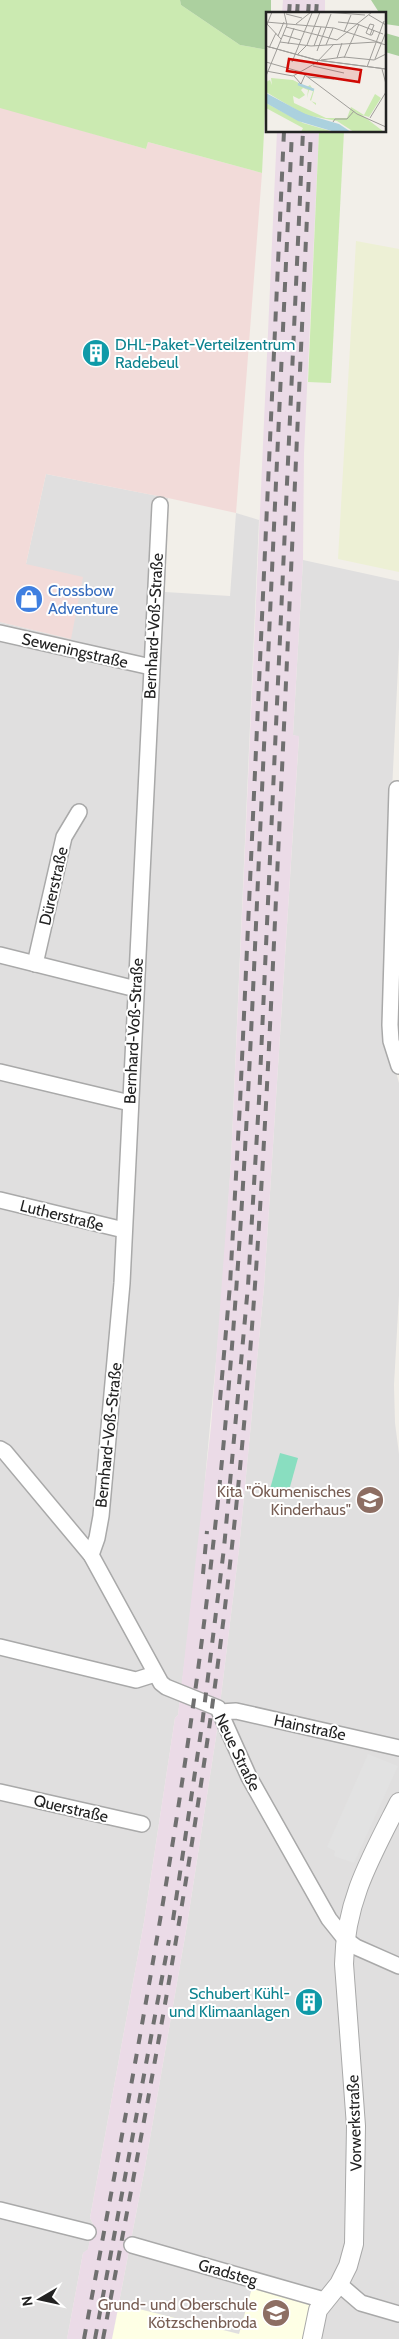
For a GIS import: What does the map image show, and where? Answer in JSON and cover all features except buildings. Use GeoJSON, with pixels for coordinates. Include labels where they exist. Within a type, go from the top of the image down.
{"type":"FeatureCollection","features":[{"type":"Feature","properties":{"kind":"street","name":"Bernhard-Voß-Straße"},"geometry":{"type":"LineString","coordinates":[[91,1555],[97,1538],[101,1516],[119,1331],[160,505]]}},
{"type":"Feature","properties":{"kind":"street","name":"Seweningstraße"},"geometry":{"type":"LineString","coordinates":[[0,632],[151,667]]}},
{"type":"Feature","properties":{"kind":"street"},"geometry":{"type":"LineString","coordinates":[[396,789],[390,1025],[391,1041],[399,1066]]}},
{"type":"Feature","properties":{"kind":"street","name":"Dürerstraße"},"geometry":{"type":"LineString","coordinates":[[35,964],[64,837],[80,812]]}},
{"type":"Feature","properties":{"kind":"street"},"geometry":{"type":"LineString","coordinates":[[0,955],[136,989]]}},
{"type":"Feature","properties":{"kind":"street"},"geometry":{"type":"LineString","coordinates":[[0,1072],[130,1103]]}},
{"type":"Feature","properties":{"kind":"street","name":"Lutherstraße"},"geometry":{"type":"LineString","coordinates":[[0,1200],[124,1230]]}},
{"type":"Feature","properties":{"kind":"street","name":"Neue Straße"},"geometry":{"type":"LineString","coordinates":[[0,1449],[5,1452],[91,1555],[155,1674],[166,1687],[215,1706],[220,1712],[249,1777],[315,1897],[345,1939],[356,1947],[399,1966]]}},
{"type":"Feature","properties":{"kind":"street"},"geometry":{"type":"LineString","coordinates":[[0,1647],[136,1680],[155,1674]]}},
{"type":"Feature","properties":{"kind":"street","name":"Hainstraße"},"geometry":{"type":"LineString","coordinates":[[220,1712],[236,1711],[399,1748]]}},
{"type":"Feature","properties":{"kind":"street","name":"Querstraße"},"geometry":{"type":"LineString","coordinates":[[0,1792],[142,1824]]}},
{"type":"Feature","properties":{"kind":"street","name":"Vorwerkstraße"},"geometry":{"type":"LineString","coordinates":[[324,2300],[339,2284],[348,2266],[354,2244],[356,2136],[344,1964],[345,1939],[352,1905],[361,1877],[399,1802]]}},
{"type":"Feature","properties":{"kind":"street"},"geometry":{"type":"LineString","coordinates":[[0,2210],[88,2232]]}},
{"type":"Feature","properties":{"kind":"street","name":"Gradsteg"},"geometry":{"type":"LineString","coordinates":[[132,2245],[324,2300]]}},
{"type":"Feature","properties":{"kind":"street"},"geometry":{"type":"LineString","coordinates":[[339,2284],[362,2303],[399,2314]]}},
{"type":"Feature","properties":{"kind":"street"},"geometry":{"type":"LineString","coordinates":[[312,2339],[318,2310],[324,2300]]}},
{"type":"Feature","properties":{"kind":"shaded area"},"geometry":{"type":"Polygon","coordinates":[[[283,0],[325,0],[325,12],[282,12],[283,0]]]}},
{"type":"Feature","properties":{"kind":"shaded area"},"geometry":{"type":"Polygon","coordinates":[[[0,107],[146,149],[148,142],[262,173],[236,513],[46,474],[26,564],[83,577],[71,639],[0,622],[0,107]]]}},
{"type":"Feature","properties":{"kind":"shaded area"},"geometry":{"type":"Polygon","coordinates":[[[277,132],[319,132],[304,453],[303,560],[293,735],[299,736],[264,1287],[239,1549],[216,1737],[187,1925],[145,2167],[112,2339],[67,2339],[83,2253],[88,2249],[93,2224],[90,2218],[144,1922],[175,1718],[178,1715],[211,1427],[231,1161],[277,132]]]}},
{"type":"Feature","properties":{"kind":"shaded area"},"geometry":{"type":"Polygon","coordinates":[[[356,241],[399,249],[399,572],[338,559],[356,241]]]}},
{"type":"Feature","properties":{"kind":"shaded area"},"geometry":{"type":"Polygon","coordinates":[[[46,474],[168,498],[165,592],[230,596],[236,513],[259,520],[231,1161],[223,1286],[199,1544],[178,1715],[175,1718],[144,1922],[90,2218],[93,2224],[88,2250],[83,2253],[67,2339],[0,2339],[0,622],[71,639],[26,564],[46,474]]]}},
{"type":"Feature","properties":{"kind":"shaded area"},"geometry":{"type":"Polygon","coordinates":[[[303,560],[399,581],[399,647],[384,955],[386,1035],[399,1083],[399,1295],[394,1385],[395,1423],[399,1454],[399,2339],[112,2339],[145,2167],[187,1925],[216,1737],[239,1549],[264,1287],[299,737],[293,735],[303,560]]]}},
{"type":"Feature","properties":{"kind":"shaded area"},"geometry":{"type":"Polygon","coordinates":[[[368,1754],[398,1766],[354,1863],[334,1856],[335,1851],[327,1847],[368,1754]]]}},
{"type":"Feature","properties":{"kind":"shaded area","name":"Grund- und Oberschule Kötzschenbroda"},"geometry":{"type":"Polygon","coordinates":[[[252,2288],[307,2303],[310,2306],[303,2339],[112,2339],[119,2304],[239,2334],[252,2288]]]}},
{"type":"Feature","properties":{"kind":"green space"},"geometry":{"type":"Polygon","coordinates":[[[0,0],[180,0],[181,5],[240,45],[266,50],[262,173],[148,142],[146,149],[0,108],[0,0]]]}},
{"type":"Feature","properties":{"kind":"green space"},"geometry":{"type":"Polygon","coordinates":[[[180,0],[271,0],[271,12],[266,12],[266,50],[240,45],[181,5],[180,0]]]}},
{"type":"Feature","properties":{"kind":"green space"},"geometry":{"type":"Polygon","coordinates":[[[371,0],[399,0],[399,26],[386,24],[386,12],[379,12],[371,0]]]}},
{"type":"Feature","properties":{"kind":"green space"},"geometry":{"type":"Polygon","coordinates":[[[386,33],[399,37],[399,56],[386,52],[386,33]]]}},
{"type":"Feature","properties":{"kind":"green space"},"geometry":{"type":"Polygon","coordinates":[[[319,132],[344,132],[331,383],[308,382],[319,132]]]}},
{"type":"Feature","properties":{"kind":"green space"},"geometry":{"type":"Polygon","coordinates":[[[280,1453],[298,1458],[288,1494],[270,1489],[280,1453]]]}},
{"type":"Feature","properties":{"kind":"railway"},"geometry":{"type":"LineString","coordinates":[[289,12],[290,0]]}},
{"type":"Feature","properties":{"kind":"railway"},"geometry":{"type":"LineString","coordinates":[[297,12],[298,0]]}},
{"type":"Feature","properties":{"kind":"railway"},"geometry":{"type":"LineString","coordinates":[[308,12],[309,0]]}},
{"type":"Feature","properties":{"kind":"railway"},"geometry":{"type":"LineString","coordinates":[[316,12],[317,0]]}},
{"type":"Feature","properties":{"kind":"railway"},"geometry":{"type":"LineString","coordinates":[[220,1400],[230,1285],[240,1103],[284,132]]}},
{"type":"Feature","properties":{"kind":"railway"},"geometry":{"type":"LineString","coordinates":[[84,2339],[139,2043],[188,1746],[222,1460],[230,1374],[247,1115],[292,132]]}},
{"type":"Feature","properties":{"kind":"railway"},"geometry":{"type":"LineString","coordinates":[[173,1920],[202,1725],[224,1548],[248,1286],[259,1100],[303,132]]}},
{"type":"Feature","properties":{"kind":"railway"},"geometry":{"type":"LineString","coordinates":[[103,2339],[158,2043],[192,1845],[220,1646],[241,1457],[249,1368],[266,1101],[311,132]]}},
{"type":"Feature","properties":{"kind":"railway"},"geometry":{"type":"LineString","coordinates":[[203,1574],[207,1531]]}},
{"type":"Feature","properties":{"kind":"railway"},"geometry":{"type":"LineString","coordinates":[[95,2339],[169,1940]]}},
{"type":"Feature","properties":{"kind":"place","name":"DHL-Paket-Verteilzentrum Radebeul"},"geometry":{"type":"Point","coordinates":[96,353]}},
{"type":"Feature","properties":{"kind":"place","name":"Crossbow Adventure"},"geometry":{"type":"Point","coordinates":[29,599]}},
{"type":"Feature","properties":{"kind":"place","name":"Kita \"Ökumenisches Kinderhaus\""},"geometry":{"type":"Point","coordinates":[370,1500]}},
{"type":"Feature","properties":{"kind":"place","name":"Schubert Kühl- und Klimaanlagen"},"geometry":{"type":"Point","coordinates":[309,2002]}},
{"type":"Feature","properties":{"kind":"place","name":"Grund- und Oberschule Kötzschenbroda"},"geometry":{"type":"Point","coordinates":[276,2313]}}]}
